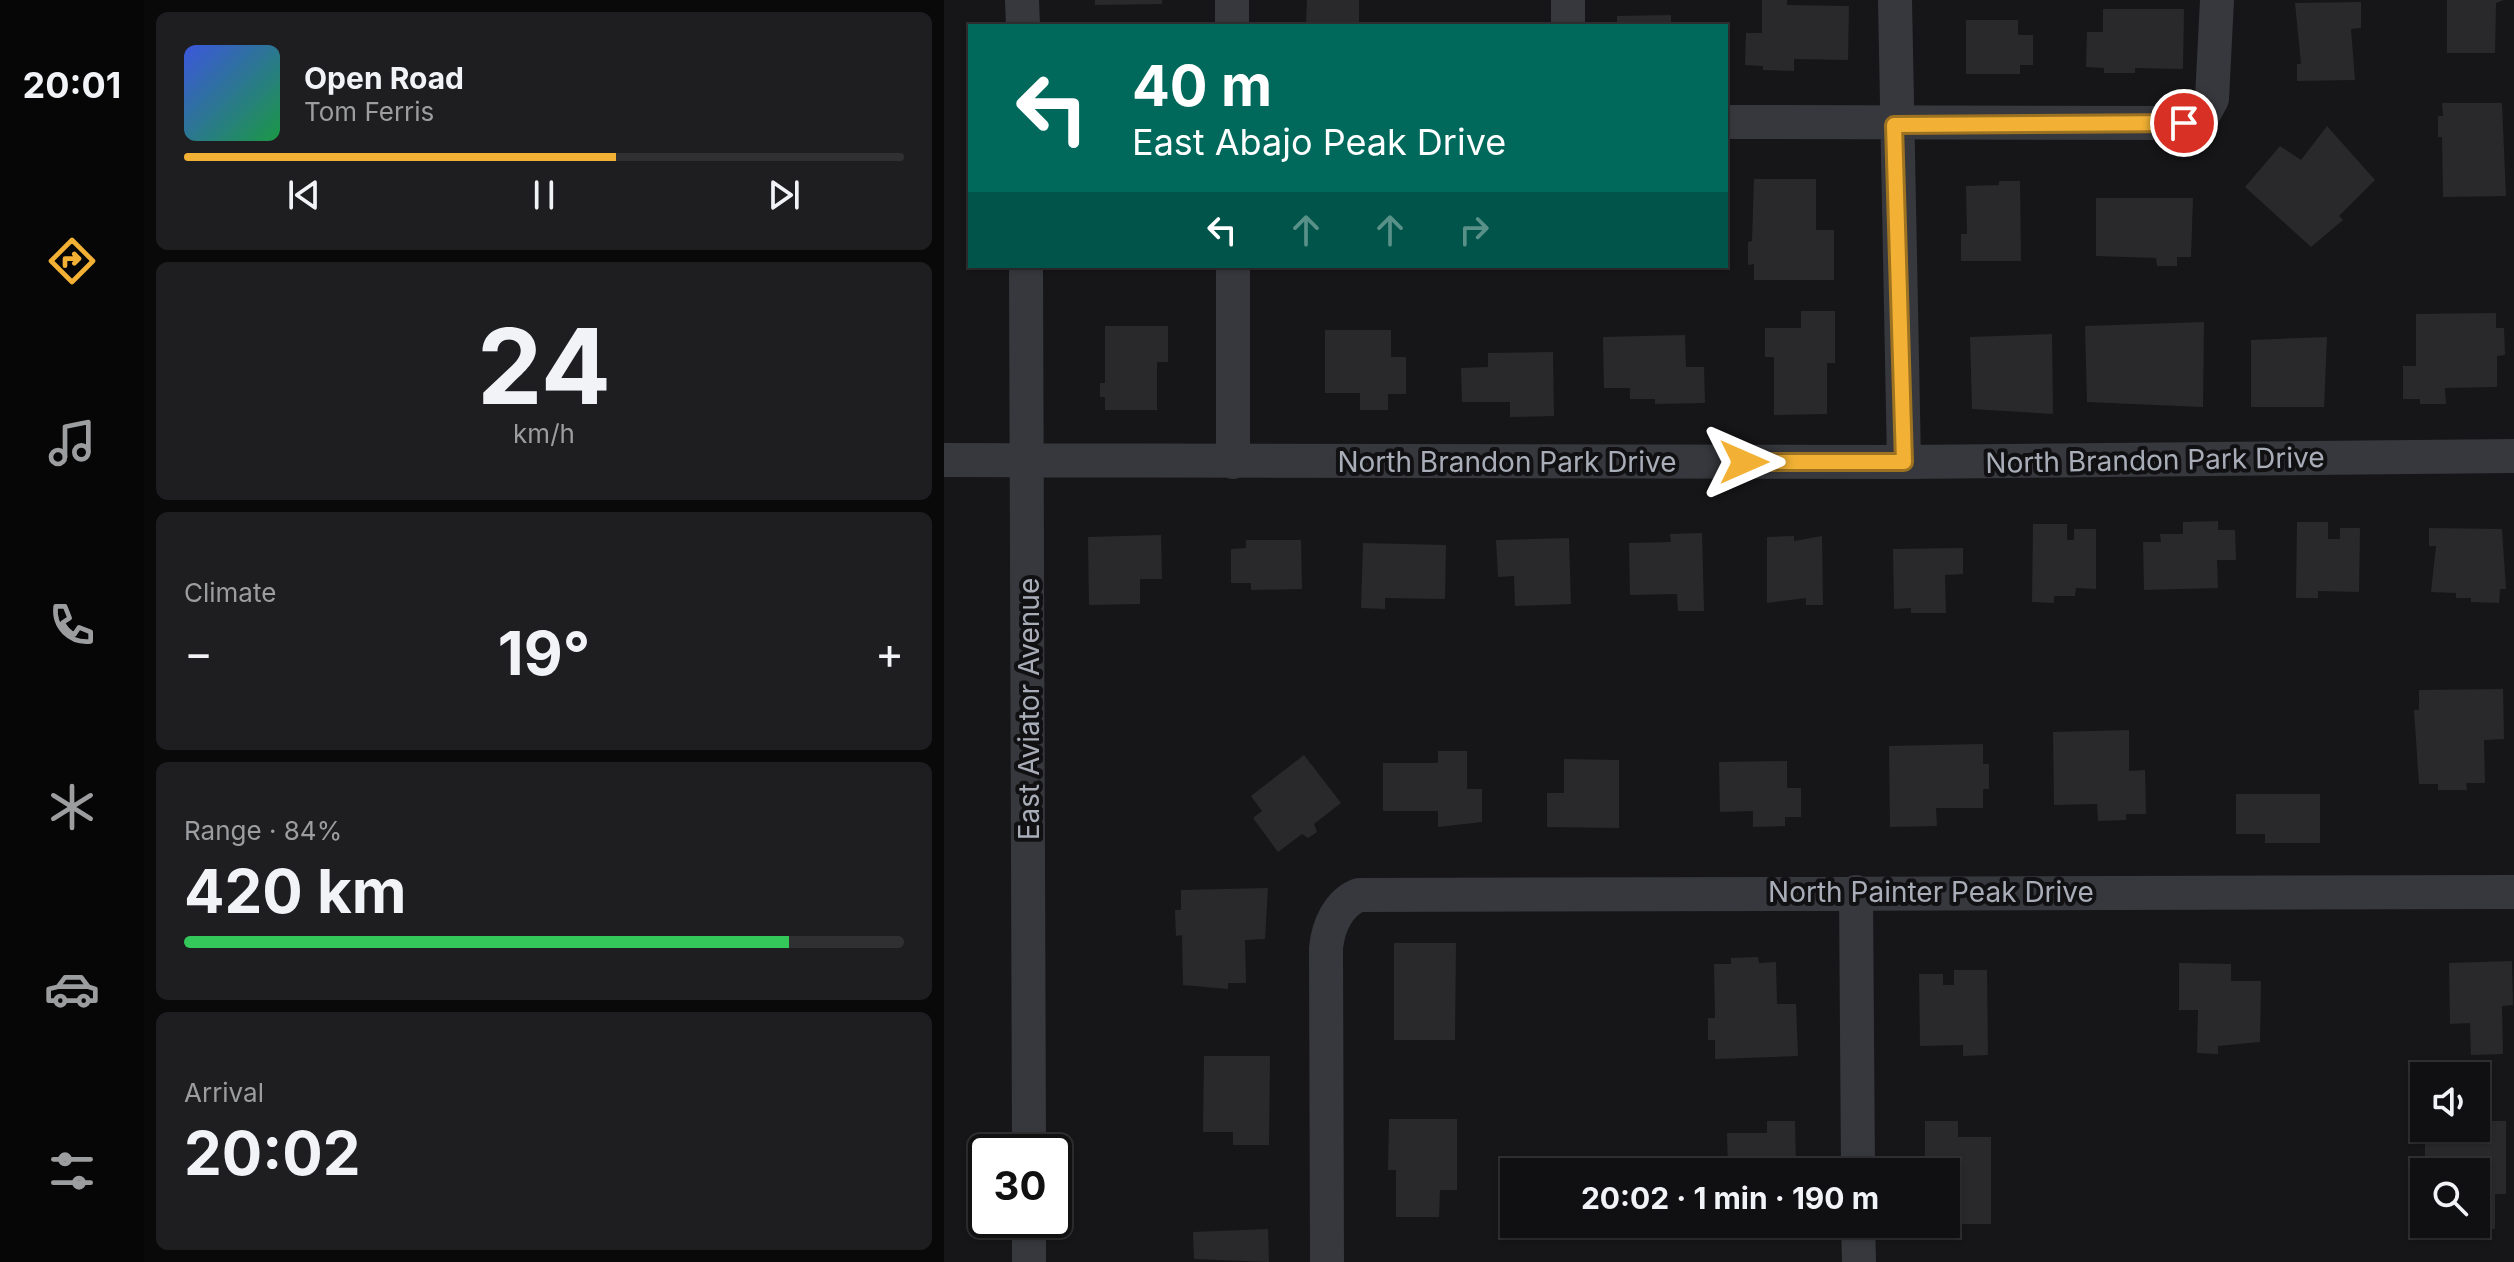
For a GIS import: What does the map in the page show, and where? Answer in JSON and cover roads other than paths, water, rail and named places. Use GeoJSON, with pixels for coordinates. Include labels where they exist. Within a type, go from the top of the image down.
{"type":"FeatureCollection","features":[{"type":"Feature","properties":{"kind":"street"},"geometry":{"type":"LineString","coordinates":[[1022,0],[1023,24]]}},
{"type":"Feature","properties":{"kind":"street"},"geometry":{"type":"LineString","coordinates":[[1232,0],[1232,24]]}},
{"type":"Feature","properties":{"kind":"street"},"geometry":{"type":"LineString","coordinates":[[1568,0],[1568,24]]}},
{"type":"Feature","properties":{"kind":"street"},"geometry":{"type":"LineString","coordinates":[[1895,0],[1894,125],[1904,462]]}},
{"type":"Feature","properties":{"kind":"street"},"geometry":{"type":"LineString","coordinates":[[1728,122],[1894,125],[2184,123],[2205,112],[2216,84],[2217,0]]}},
{"type":"Feature","properties":{"kind":"street","name":"East Aviator Avenue"},"geometry":{"type":"LineString","coordinates":[[1026,268],[1029,1134]]}},
{"type":"Feature","properties":{"kind":"street"},"geometry":{"type":"LineString","coordinates":[[1233,268],[1233,462]]}},
{"type":"Feature","properties":{"kind":"street","name":"North Brandon Park Drive"},"geometry":{"type":"LineString","coordinates":[[944,460],[1904,462],[2514,456]]}},
{"type":"Feature","properties":{"kind":"street","name":"North Painter Peak Drive"},"geometry":{"type":"LineString","coordinates":[[1327,1262],[1326,948],[1331,925],[1350,899],[1372,892],[2514,892]]}},
{"type":"Feature","properties":{"kind":"street"},"geometry":{"type":"LineString","coordinates":[[1856,892],[1858,1158]]}},
{"type":"Feature","properties":{"kind":"street"},"geometry":{"type":"LineString","coordinates":[[1029,1238],[1029,1262]]}},
{"type":"Feature","properties":{"kind":"street"},"geometry":{"type":"LineString","coordinates":[[1858,1238],[1859,1262]]}}]}
